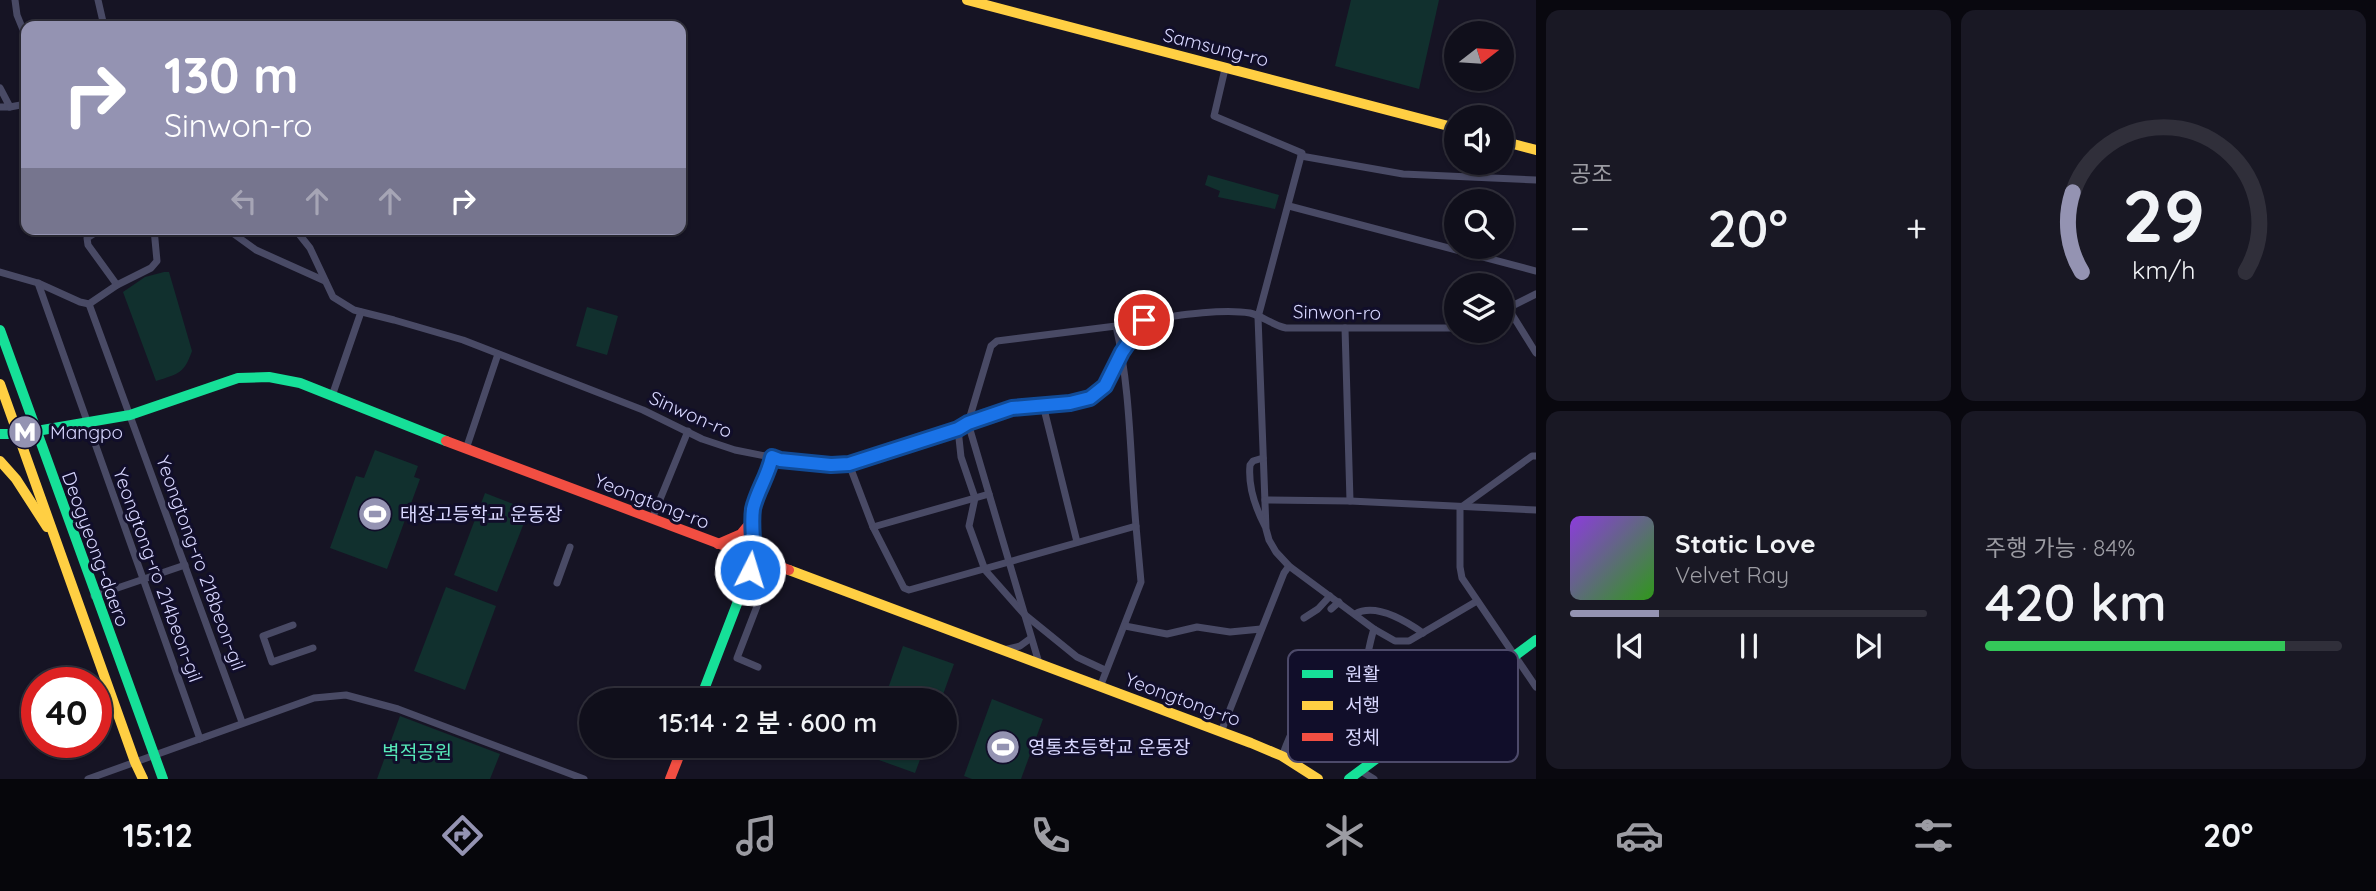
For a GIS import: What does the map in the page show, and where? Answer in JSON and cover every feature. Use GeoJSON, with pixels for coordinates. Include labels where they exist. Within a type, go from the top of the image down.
{"type":"FeatureCollection","features":[{"type":"Feature","properties":{"kind":"street"},"geometry":{"type":"LineString","coordinates":[[15,0],[21,25]]}},
{"type":"Feature","properties":{"kind":"street"},"geometry":{"type":"LineString","coordinates":[[98,0],[103,21]]}},
{"type":"Feature","properties":{"kind":"street","name":"Samsung-ro"},"geometry":{"type":"LineString","coordinates":[[967,0],[1444,125]]}},
{"type":"Feature","properties":{"kind":"street"},"geometry":{"type":"LineString","coordinates":[[1225,69],[1214,116],[1302,153],[1258,317],[1266,529]]}},
{"type":"Feature","properties":{"kind":"street"},"geometry":{"type":"LineString","coordinates":[[0,88],[10,107]]}},
{"type":"Feature","properties":{"kind":"street"},"geometry":{"type":"LineString","coordinates":[[0,107],[21,105]]}},
{"type":"Feature","properties":{"kind":"street"},"geometry":{"type":"LineString","coordinates":[[1514,144],[1536,150]]}},
{"type":"Feature","properties":{"kind":"street"},"geometry":{"type":"LineString","coordinates":[[1301,156],[1403,174],[1536,180]]}},
{"type":"Feature","properties":{"kind":"street"},"geometry":{"type":"LineString","coordinates":[[1289,206],[1536,271]]}},
{"type":"Feature","properties":{"kind":"street"},"geometry":{"type":"LineString","coordinates":[[92,235],[88,238],[88,245],[117,285]]}},
{"type":"Feature","properties":{"kind":"street"},"geometry":{"type":"LineString","coordinates":[[0,272],[38,283],[89,304],[117,285],[151,268],[158,261],[156,235]]}},
{"type":"Feature","properties":{"kind":"street"},"geometry":{"type":"LineString","coordinates":[[235,235],[256,250],[326,281]]}},
{"type":"Feature","properties":{"kind":"street","name":"Sinwon-ro"},"geometry":{"type":"LineString","coordinates":[[300,235],[310,248],[333,297],[354,310],[463,340],[643,410],[702,439],[735,450],[780,460],[831,465],[849,464],[958,429],[1012,408],[1070,403],[1095,395],[1105,386],[1122,352],[1144,320],[1214,313],[1250,313],[1268,323],[1286,328],[1444,328]]}},
{"type":"Feature","properties":{"kind":"street","name":"Yeongtong-ro 214beon-gil"},"geometry":{"type":"LineString","coordinates":[[38,283],[200,738]]}},
{"type":"Feature","properties":{"kind":"street"},"geometry":{"type":"LineString","coordinates":[[1514,305],[1536,294]]}},
{"type":"Feature","properties":{"kind":"street","name":"Yeongtong-ro 218beon-gil"},"geometry":{"type":"LineString","coordinates":[[89,304],[242,722]]}},
{"type":"Feature","properties":{"kind":"street"},"geometry":{"type":"LineString","coordinates":[[332,396],[361,312]]}},
{"type":"Feature","properties":{"kind":"street"},"geometry":{"type":"LineString","coordinates":[[1039,663],[968,423],[994,343],[1144,320]]}},
{"type":"Feature","properties":{"kind":"street"},"geometry":{"type":"LineString","coordinates":[[1514,322],[1536,353]]}},
{"type":"Feature","properties":{"kind":"street"},"geometry":{"type":"LineString","coordinates":[[1100,687],[1141,582],[1122,352],[1116,326]]}},
{"type":"Feature","properties":{"kind":"street"},"geometry":{"type":"LineString","coordinates":[[1345,328],[1350,501]]}},
{"type":"Feature","properties":{"kind":"street","name":"Deogyeong-daero"},"geometry":{"type":"LineString","coordinates":[[0,330],[94,596],[163,779]]}},
{"type":"Feature","properties":{"kind":"street"},"geometry":{"type":"LineString","coordinates":[[466,449],[498,354]]}},
{"type":"Feature","properties":{"kind":"street","name":"Yeongtong-ro"},"geometry":{"type":"LineString","coordinates":[[0,434],[19,434],[130,415],[238,378],[269,377],[300,383],[466,449],[1039,663],[1288,760]]}},
{"type":"Feature","properties":{"kind":"street","name":"Deogyeong-daero"},"geometry":{"type":"LineString","coordinates":[[0,384],[135,762],[144,779]]}},
{"type":"Feature","properties":{"kind":"street"},"geometry":{"type":"LineString","coordinates":[[1043,405],[1077,542]]}},
{"type":"Feature","properties":{"kind":"street"},"geometry":{"type":"LineString","coordinates":[[958,429],[961,457],[975,498],[969,526],[985,570],[1024,614],[1077,657],[1105,670]]}},
{"type":"Feature","properties":{"kind":"street"},"geometry":{"type":"LineString","coordinates":[[652,519],[688,431]]}},
{"type":"Feature","properties":{"kind":"street"},"geometry":{"type":"LineString","coordinates":[[1460,508],[1532,456],[1536,456]]}},
{"type":"Feature","properties":{"kind":"street"},"geometry":{"type":"LineString","coordinates":[[705,688],[755,557],[751,522],[755,502],[772,457]]}},
{"type":"Feature","properties":{"kind":"street"},"geometry":{"type":"LineString","coordinates":[[1263,458],[1250,465],[1250,482],[1258,513],[1276,552],[1289,566],[1374,629],[1401,643],[1409,641],[1477,601]]}},
{"type":"Feature","properties":{"kind":"street"},"geometry":{"type":"LineString","coordinates":[[0,461],[16,479],[56,542]]}},
{"type":"Feature","properties":{"kind":"street"},"geometry":{"type":"LineString","coordinates":[[849,464],[873,527],[904,588],[909,590],[1136,526]]}},
{"type":"Feature","properties":{"kind":"street"},"geometry":{"type":"LineString","coordinates":[[873,527],[989,494]]}},
{"type":"Feature","properties":{"kind":"street"},"geometry":{"type":"LineString","coordinates":[[1265,500],[1350,501],[1536,510]]}},
{"type":"Feature","properties":{"kind":"street"},"geometry":{"type":"LineString","coordinates":[[1460,508],[1460,567],[1465,583],[1512,650]]}},
{"type":"Feature","properties":{"kind":"street"},"geometry":{"type":"LineString","coordinates":[[718,544],[741,534],[751,522]]}},
{"type":"Feature","properties":{"kind":"street"},"geometry":{"type":"LineString","coordinates":[[557,583],[570,547]]}},
{"type":"Feature","properties":{"kind":"street"},"geometry":{"type":"LineString","coordinates":[[94,596],[185,565]]}},
{"type":"Feature","properties":{"kind":"street"},"geometry":{"type":"LineString","coordinates":[[1221,732],[1289,566]]}},
{"type":"Feature","properties":{"kind":"street"},"geometry":{"type":"LineString","coordinates":[[1304,618],[1331,596]]}},
{"type":"Feature","properties":{"kind":"street"},"geometry":{"type":"LineString","coordinates":[[758,667],[737,658],[759,601]]}},
{"type":"Feature","properties":{"kind":"street"},"geometry":{"type":"LineString","coordinates":[[1331,610],[1339,602]]}},
{"type":"Feature","properties":{"kind":"street"},"geometry":{"type":"LineString","coordinates":[[1354,614],[1360,611],[1388,614],[1423,633]]}},
{"type":"Feature","properties":{"kind":"street"},"geometry":{"type":"LineString","coordinates":[[293,625],[263,636],[272,662],[313,648]]}},
{"type":"Feature","properties":{"kind":"street"},"geometry":{"type":"LineString","coordinates":[[1125,626],[1167,634],[1197,627],[1230,632],[1261,629]]}},
{"type":"Feature","properties":{"kind":"street"},"geometry":{"type":"LineString","coordinates":[[1369,650],[1374,629]]}},
{"type":"Feature","properties":{"kind":"street"},"geometry":{"type":"LineString","coordinates":[[1003,650],[1020,646],[1031,638]]}},
{"type":"Feature","properties":{"kind":"street"},"geometry":{"type":"LineString","coordinates":[[1518,654],[1536,640]]}},
{"type":"Feature","properties":{"kind":"street"},"geometry":{"type":"LineString","coordinates":[[1518,659],[1536,687]]}},
{"type":"Feature","properties":{"kind":"street"},"geometry":{"type":"LineString","coordinates":[[88,779],[314,698],[346,695],[398,709],[584,779]]}},
{"type":"Feature","properties":{"kind":"street"},"geometry":{"type":"LineString","coordinates":[[1282,756],[1288,741]]}},
{"type":"Feature","properties":{"kind":"street"},"geometry":{"type":"LineString","coordinates":[[670,779],[678,758]]}},
{"type":"Feature","properties":{"kind":"street","name":"Yeongtong-ro"},"geometry":{"type":"LineString","coordinates":[[1291,762],[1318,779]]}},
{"type":"Feature","properties":{"kind":"street"},"geometry":{"type":"LineString","coordinates":[[1349,779],[1374,762]]}},
{"type":"Feature","properties":{"kind":"street"},"geometry":{"type":"LineString","coordinates":[[1361,771],[1374,779]]}},
{"type":"Feature","properties":{"kind":"green space"},"geometry":{"type":"Polygon","coordinates":[[[1351,0],[1439,0],[1419,89],[1335,66],[1351,0]]]}},
{"type":"Feature","properties":{"kind":"green space"},"geometry":{"type":"Polygon","coordinates":[[[1208,175],[1279,195],[1275,209],[1218,197],[1220,191],[1205,185],[1208,175]]]}},
{"type":"Feature","properties":{"kind":"green space"},"geometry":{"type":"Polygon","coordinates":[[[169,272],[192,351],[183,369],[156,381],[123,292],[145,277],[169,272]]]}},
{"type":"Feature","properties":{"kind":"green space"},"geometry":{"type":"Polygon","coordinates":[[[587,307],[618,316],[607,355],[576,346],[587,307]]]}},
{"type":"Feature","properties":{"kind":"green space","name":"태장고등학교 운동장"},"geometry":{"type":"Polygon","coordinates":[[[375,450],[418,466],[414,477],[420,479],[387,569],[330,548],[356,476],[364,478],[375,450]]]}},
{"type":"Feature","properties":{"kind":"green space"},"geometry":{"type":"Polygon","coordinates":[[[485,493],[529,510],[497,592],[454,575],[485,493]]]}},
{"type":"Feature","properties":{"kind":"green space"},"geometry":{"type":"Polygon","coordinates":[[[446,587],[496,606],[465,690],[414,671],[446,587]]]}},
{"type":"Feature","properties":{"kind":"green space"},"geometry":{"type":"Polygon","coordinates":[[[903,646],[954,664],[945,688],[888,688],[903,646]]]}},
{"type":"Feature","properties":{"kind":"green space","name":"영통초등학교 운동장"},"geometry":{"type":"Polygon","coordinates":[[[992,699],[1043,719],[1021,779],[972,779],[964,776],[992,699]]]}},
{"type":"Feature","properties":{"kind":"green space","name":"벽적공원"},"geometry":{"type":"Polygon","coordinates":[[[400,716],[500,754],[490,779],[377,779],[400,716]]]}},
{"type":"Feature","properties":{"kind":"green space"},"geometry":{"type":"Polygon","coordinates":[[[873,758],[921,758],[915,773],[873,758]]]}},
{"type":"Feature","properties":{"kind":"traffic: fast"},"geometry":{"type":"LineString","coordinates":[[0,330],[163,779]]}},
{"type":"Feature","properties":{"kind":"traffic: fast"},"geometry":{"type":"LineString","coordinates":[[0,434],[19,434],[130,415],[238,378],[269,377],[300,383],[446,441]]}},
{"type":"Feature","properties":{"kind":"traffic: fast"},"geometry":{"type":"LineString","coordinates":[[705,688],[755,557],[751,522],[772,457]]}},
{"type":"Feature","properties":{"kind":"traffic: fast"},"geometry":{"type":"LineString","coordinates":[[1518,653],[1536,640]]}},
{"type":"Feature","properties":{"kind":"traffic: fast"},"geometry":{"type":"LineString","coordinates":[[1349,779],[1372,762]]}},
{"type":"Feature","properties":{"kind":"traffic: slow"},"geometry":{"type":"LineString","coordinates":[[967,0],[1444,125]]}},
{"type":"Feature","properties":{"kind":"traffic: slow"},"geometry":{"type":"LineString","coordinates":[[1514,144],[1536,150]]}},
{"type":"Feature","properties":{"kind":"traffic: slow"},"geometry":{"type":"LineString","coordinates":[[0,384],[143,779]]}},
{"type":"Feature","properties":{"kind":"traffic: slow"},"geometry":{"type":"LineString","coordinates":[[0,461],[16,479],[47,527]]}},
{"type":"Feature","properties":{"kind":"traffic: slow"},"geometry":{"type":"LineString","coordinates":[[789,570],[1251,743],[1288,760]]}},
{"type":"Feature","properties":{"kind":"traffic: slow"},"geometry":{"type":"LineString","coordinates":[[1291,762],[1318,779]]}},
{"type":"Feature","properties":{"kind":"traffic: jam"},"geometry":{"type":"LineString","coordinates":[[446,441],[789,570]]}},
{"type":"Feature","properties":{"kind":"traffic: jam"},"geometry":{"type":"LineString","coordinates":[[718,544],[741,534],[751,522]]}},
{"type":"Feature","properties":{"kind":"traffic: jam"},"geometry":{"type":"LineString","coordinates":[[670,779],[678,758]]}},
{"type":"Feature","properties":{"kind":"place","name":"Mangpo"},"geometry":{"type":"Point","coordinates":[25,432]}},
{"type":"Feature","properties":{"kind":"place","name":"태장고등학교 운동장"},"geometry":{"type":"Point","coordinates":[375,514]}},
{"type":"Feature","properties":{"kind":"place","name":"영통초등학교 운동장"},"geometry":{"type":"Point","coordinates":[1003,747]}},
{"type":"Feature","properties":{"kind":"route"},"geometry":{"type":"LineString","coordinates":[[750,570],[755,557],[751,522],[772,457],[831,465],[849,464],[958,429],[1012,408],[1083,401],[1105,386],[1122,352],[1144,320]]}}]}
